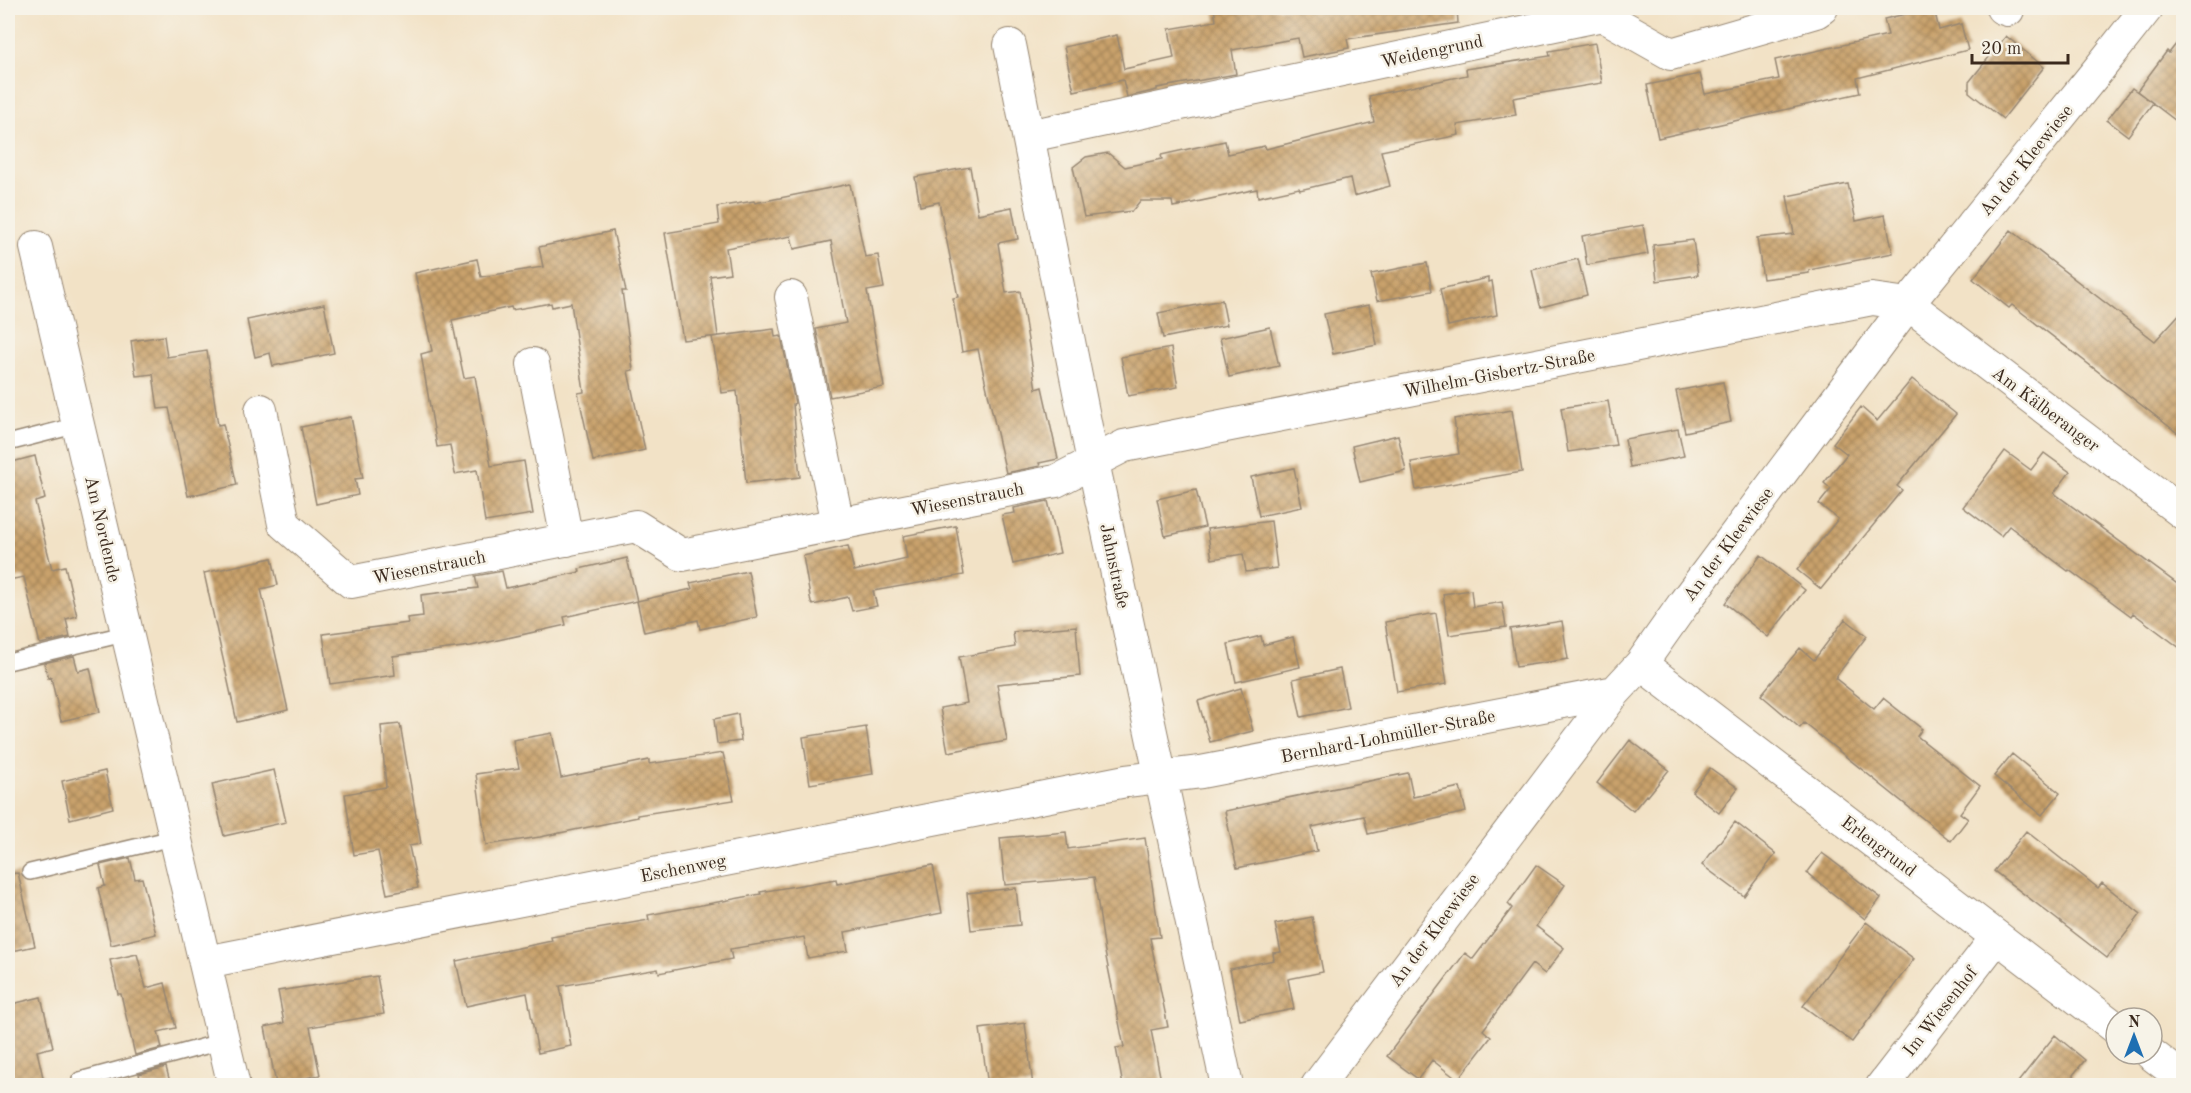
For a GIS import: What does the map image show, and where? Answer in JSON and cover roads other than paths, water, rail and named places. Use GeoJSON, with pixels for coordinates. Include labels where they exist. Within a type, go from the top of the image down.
{"type":"FeatureCollection","features":[{"type":"Feature","properties":{"kind":"street","name":"Weidengrund"},"geometry":{"type":"LineString","coordinates":[[1029,136],[1602,15],[1671,54],[1816,12],[1822,8]]}},
{"type":"Feature","properties":{"kind":"street","name":"An der Kleewiese"},"geometry":{"type":"LineString","coordinates":[[1317,1086],[1615,692],[1641,664],[1684,603],[1908,304],[2147,8]]}},
{"type":"Feature","properties":{"kind":"street","name":"Jahnstraße"},"geometry":{"type":"LineString","coordinates":[[1010,45],[1093,462],[1227,1086]]}},
{"type":"Feature","properties":{"kind":"street","name":"Am Nordende"},"geometry":{"type":"LineString","coordinates":[[36,247],[234,1086]]}},
{"type":"Feature","properties":{"kind":"street"},"geometry":{"type":"LineString","coordinates":[[792,297],[838,524]]}},
{"type":"Feature","properties":{"kind":"street","name":"Wilhelm-Gisbertz-Straße"},"geometry":{"type":"LineString","coordinates":[[1093,462],[1124,446],[1872,299],[1908,304]]}},
{"type":"Feature","properties":{"kind":"street","name":"Am Kälberanger"},"geometry":{"type":"LineString","coordinates":[[1908,304],[2184,514]]}},
{"type":"Feature","properties":{"kind":"street"},"geometry":{"type":"LineString","coordinates":[[534,364],[567,540]]}},
{"type":"Feature","properties":{"kind":"street","name":"Wiesenstrauch"},"geometry":{"type":"LineString","coordinates":[[261,410],[284,524],[351,582],[636,526],[682,555],[1056,481],[1093,462]]}},
{"type":"Feature","properties":{"kind":"street","name":"Erlengrund"},"geometry":{"type":"LineString","coordinates":[[1641,664],[2104,1019]]}},
{"type":"Feature","properties":{"kind":"street","name":"Bernhard-Lohmüller-Straße"},"geometry":{"type":"LineString","coordinates":[[1160,777],[1201,772],[1615,692]]}},
{"type":"Feature","properties":{"kind":"street","name":"Eschenweg"},"geometry":{"type":"LineString","coordinates":[[206,962],[1091,788],[1160,777]]}},
{"type":"Feature","properties":{"kind":"street","name":"Im Wiesenhof"},"geometry":{"type":"LineString","coordinates":[[1882,1086],[1997,937]]}},
{"type":"Feature","properties":{"kind":"street"},"geometry":{"type":"LineString","coordinates":[[2164,1064],[2184,1079]]}},
{"type":"Feature","properties":{"kind":"lane"},"geometry":{"type":"LineString","coordinates":[[8,443],[78,425]]}},
{"type":"Feature","properties":{"kind":"lane"},"geometry":{"type":"LineString","coordinates":[[8,662],[128,633]]}},
{"type":"Feature","properties":{"kind":"lane"},"geometry":{"type":"LineString","coordinates":[[30,872],[177,837]]}},
{"type":"Feature","properties":{"kind":"lane"},"geometry":{"type":"LineString","coordinates":[[80,1080],[224,1041]]}}]}
